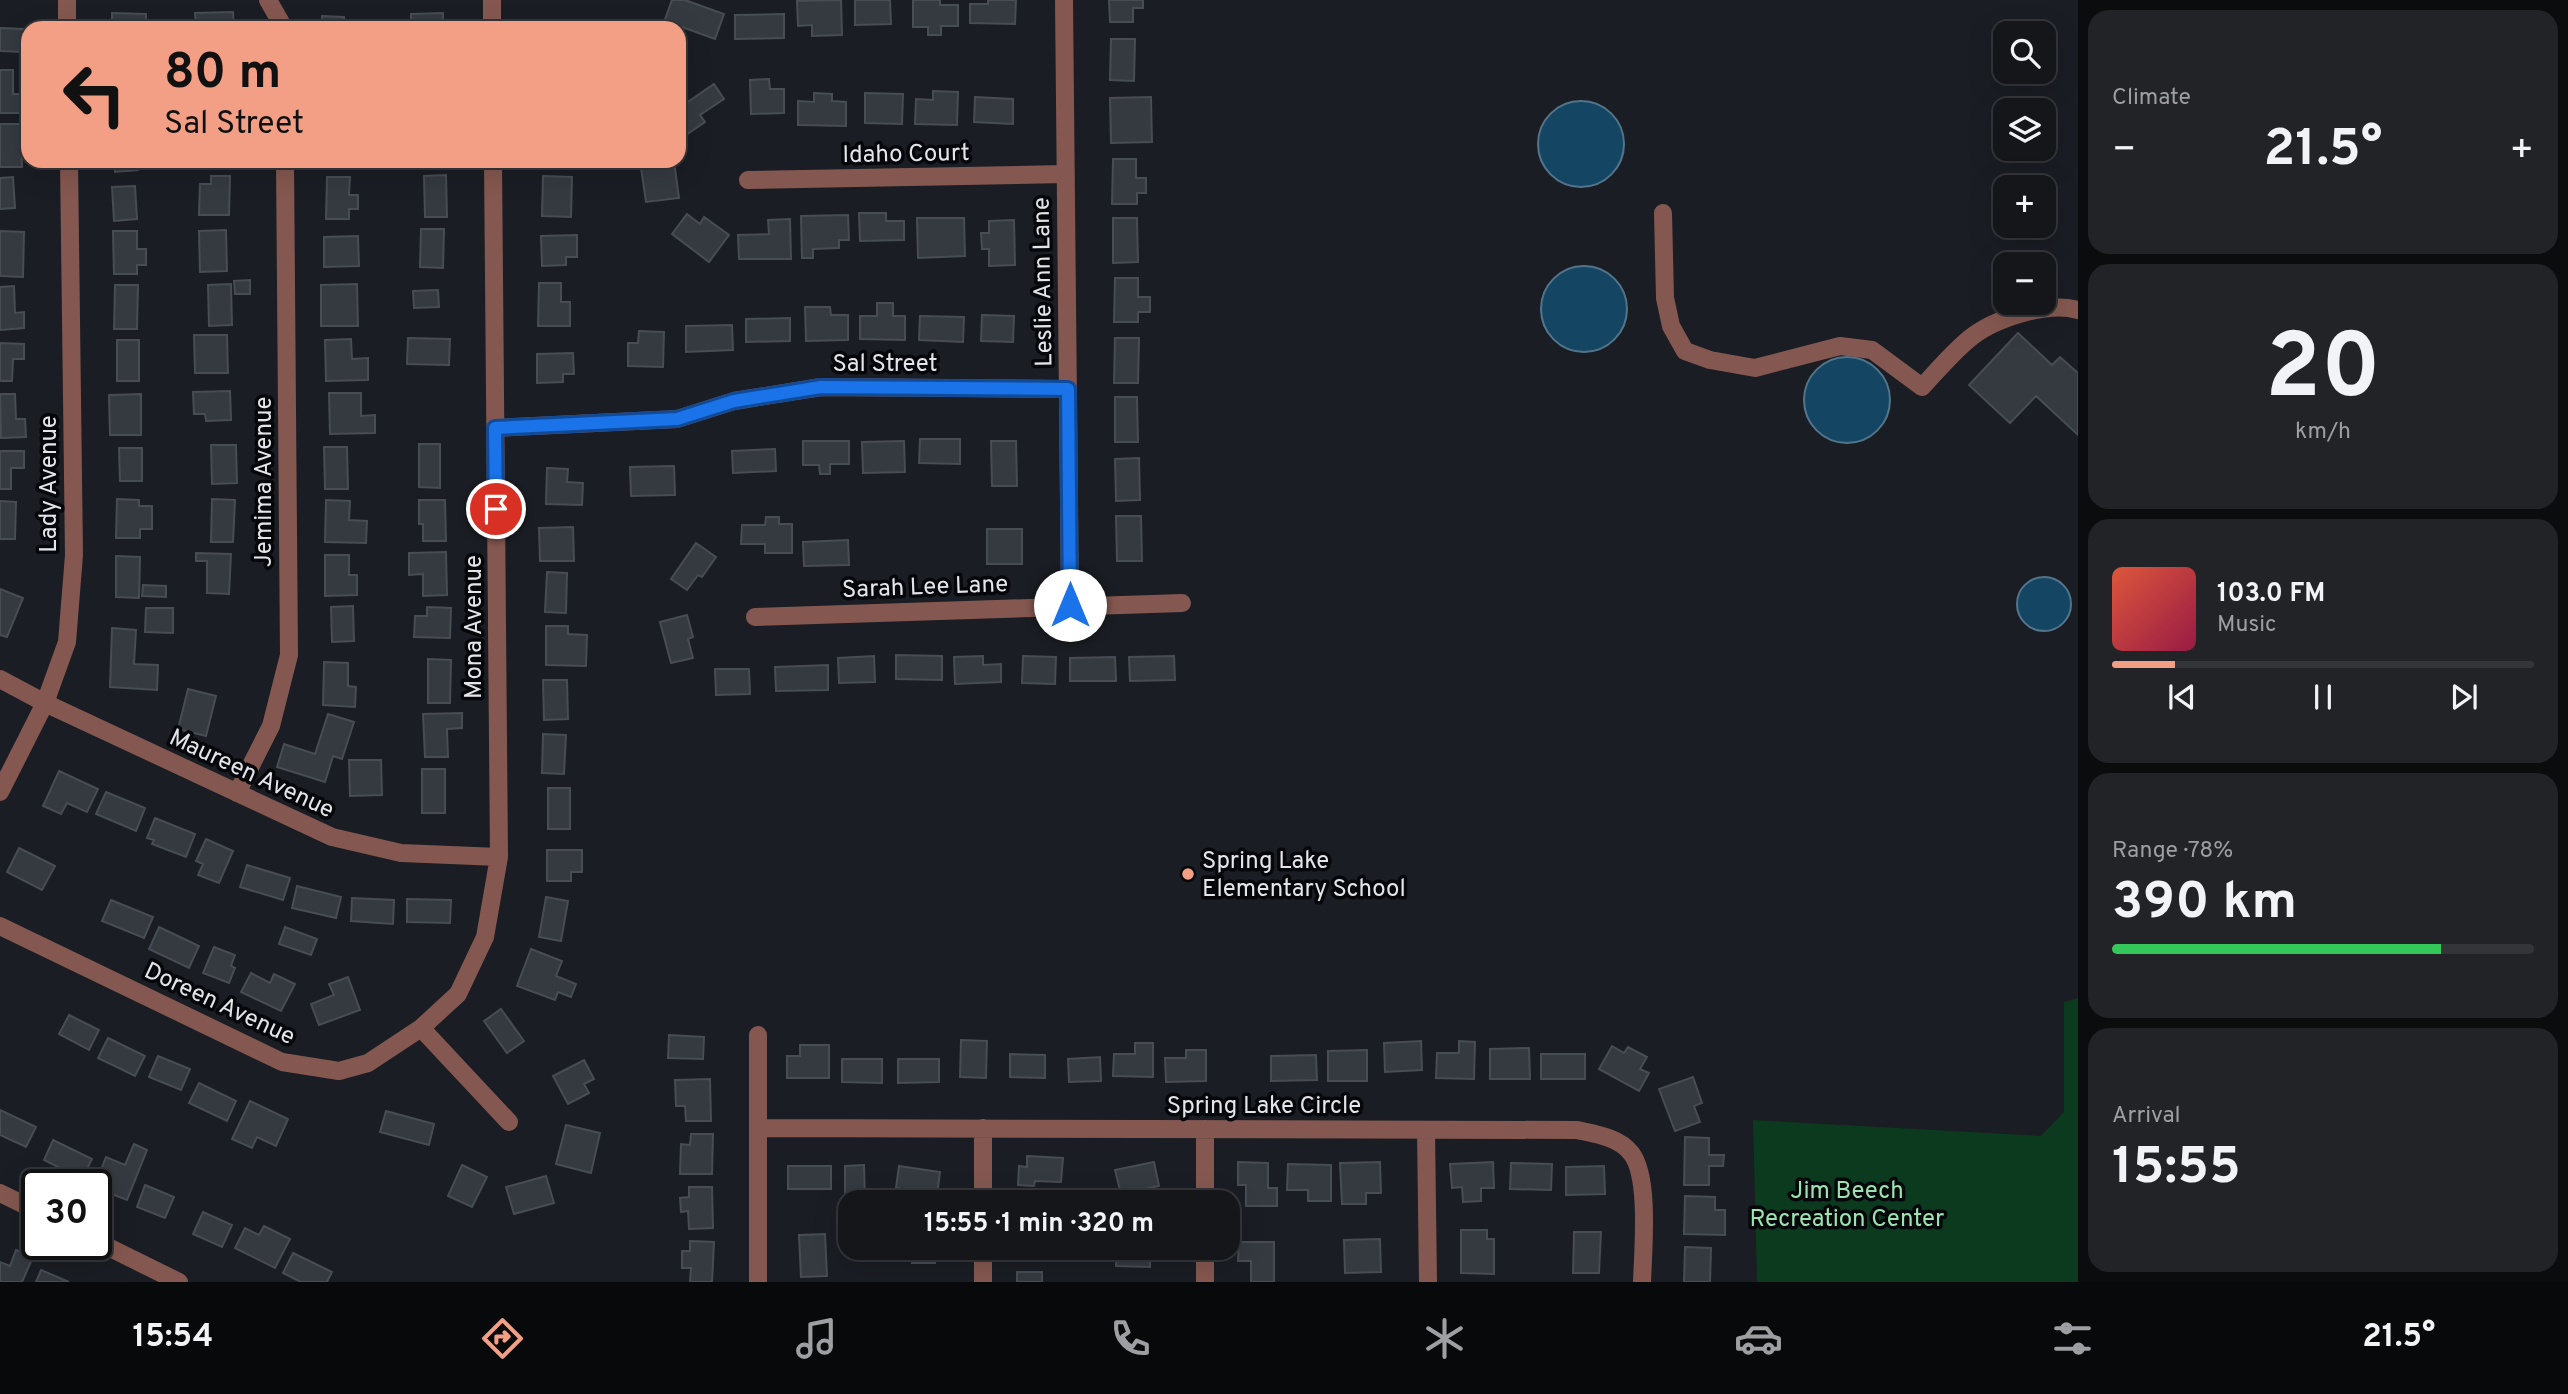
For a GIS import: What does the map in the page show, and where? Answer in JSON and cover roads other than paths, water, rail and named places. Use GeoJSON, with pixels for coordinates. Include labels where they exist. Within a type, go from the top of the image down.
{"type":"FeatureCollection","features":[{"type":"Feature","properties":{"kind":"street"},"geometry":{"type":"LineString","coordinates":[[67,0],[67,21]]}},
{"type":"Feature","properties":{"kind":"street"},"geometry":{"type":"LineString","coordinates":[[268,0],[280,21]]}},
{"type":"Feature","properties":{"kind":"street"},"geometry":{"type":"LineString","coordinates":[[492,0],[492,21]]}},
{"type":"Feature","properties":{"kind":"street","name":"Leslie Ann Lane"},"geometry":{"type":"LineString","coordinates":[[1064,0],[1070,605]]}},
{"type":"Feature","properties":{"kind":"street","name":"Lady Avenue"},"geometry":{"type":"LineString","coordinates":[[0,792],[45,703],[68,642],[74,555],[69,168]]}},
{"type":"Feature","properties":{"kind":"street","name":"Jemima Avenue"},"geometry":{"type":"LineString","coordinates":[[237,793],[271,726],[289,655],[285,168]]}},
{"type":"Feature","properties":{"kind":"street","name":"Mona Avenue"},"geometry":{"type":"LineString","coordinates":[[421,1028],[458,994],[485,937],[499,858],[493,168]]}},
{"type":"Feature","properties":{"kind":"street","name":"Idaho Court"},"geometry":{"type":"LineString","coordinates":[[748,180],[1065,174]]}},
{"type":"Feature","properties":{"kind":"street"},"geometry":{"type":"LineString","coordinates":[[1663,213],[1665,298],[1671,326],[1685,351],[1710,360],[1755,368],[1840,346],[1872,350],[1922,387],[1970,338],[2013,316],[2064,306],[2078,310]]}},
{"type":"Feature","properties":{"kind":"street","name":"Sal Street"},"geometry":{"type":"LineString","coordinates":[[495,428],[677,419],[734,401],[821,387],[1068,389]]}},
{"type":"Feature","properties":{"kind":"street","name":"Sarah Lee Lane"},"geometry":{"type":"LineString","coordinates":[[755,617],[1182,603]]}},
{"type":"Feature","properties":{"kind":"street","name":"Maureen Avenue"},"geometry":{"type":"LineString","coordinates":[[0,679],[45,703],[332,837],[401,853],[499,858]]}},
{"type":"Feature","properties":{"kind":"street","name":"Doreen Avenue"},"geometry":{"type":"LineString","coordinates":[[0,926],[282,1062],[339,1071],[368,1063],[421,1028]]}},
{"type":"Feature","properties":{"kind":"street"},"geometry":{"type":"LineString","coordinates":[[421,1028],[509,1122]]}},
{"type":"Feature","properties":{"kind":"street"},"geometry":{"type":"LineString","coordinates":[[758,1035],[758,1282]]}},
{"type":"Feature","properties":{"kind":"street","name":"Spring Lake Circle"},"geometry":{"type":"LineString","coordinates":[[759,1128],[1577,1130],[1609,1137],[1632,1153],[1643,1185],[1642,1282]]}},
{"type":"Feature","properties":{"kind":"street"},"geometry":{"type":"LineString","coordinates":[[983,1129],[983,1190]]}},
{"type":"Feature","properties":{"kind":"street"},"geometry":{"type":"LineString","coordinates":[[1205,1129],[1205,1190]]}},
{"type":"Feature","properties":{"kind":"street"},"geometry":{"type":"LineString","coordinates":[[1426,1130],[1428,1282]]}},
{"type":"Feature","properties":{"kind":"street"},"geometry":{"type":"LineString","coordinates":[[0,1193],[21,1203]]}},
{"type":"Feature","properties":{"kind":"street"},"geometry":{"type":"LineString","coordinates":[[112,1249],[179,1282]]}},
{"type":"Feature","properties":{"kind":"street"},"geometry":{"type":"LineString","coordinates":[[983,1260],[983,1282]]}},
{"type":"Feature","properties":{"kind":"street"},"geometry":{"type":"LineString","coordinates":[[1205,1260],[1206,1282]]}},
{"type":"Feature","properties":{"kind":"water"},"geometry":{"type":"Polygon","coordinates":[[[1581,101],[1605,108],[1617,120],[1624,144],[1617,168],[1605,180],[1581,187],[1557,180],[1545,168],[1538,144],[1545,120],[1557,108],[1581,101]]]}},
{"type":"Feature","properties":{"kind":"water"},"geometry":{"type":"Polygon","coordinates":[[[1584,266],[1608,273],[1620,285],[1627,309],[1620,333],[1608,345],[1584,352],[1560,345],[1548,333],[1541,309],[1548,285],[1560,273],[1584,266]]]}},
{"type":"Feature","properties":{"kind":"water"},"geometry":{"type":"Polygon","coordinates":[[[1847,357],[1871,364],[1883,376],[1890,400],[1883,424],[1871,436],[1847,443],[1823,436],[1811,424],[1804,400],[1811,376],[1823,364],[1847,357]]]}},
{"type":"Feature","properties":{"kind":"water"},"geometry":{"type":"Polygon","coordinates":[[[2044,577],[2063,585],[2071,604],[2063,623],[2044,631],[2025,623],[2017,604],[2025,585],[2044,577]]]}},
{"type":"Feature","properties":{"kind":"place","name":"Spring Lake Elementary School"},"geometry":{"type":"Point","coordinates":[1188,874]}},
{"type":"Feature","properties":{"kind":"park label","name":"Jim Beech Recreation Center"},"geometry":{"type":"Point","coordinates":[1847,1204]}}]}
